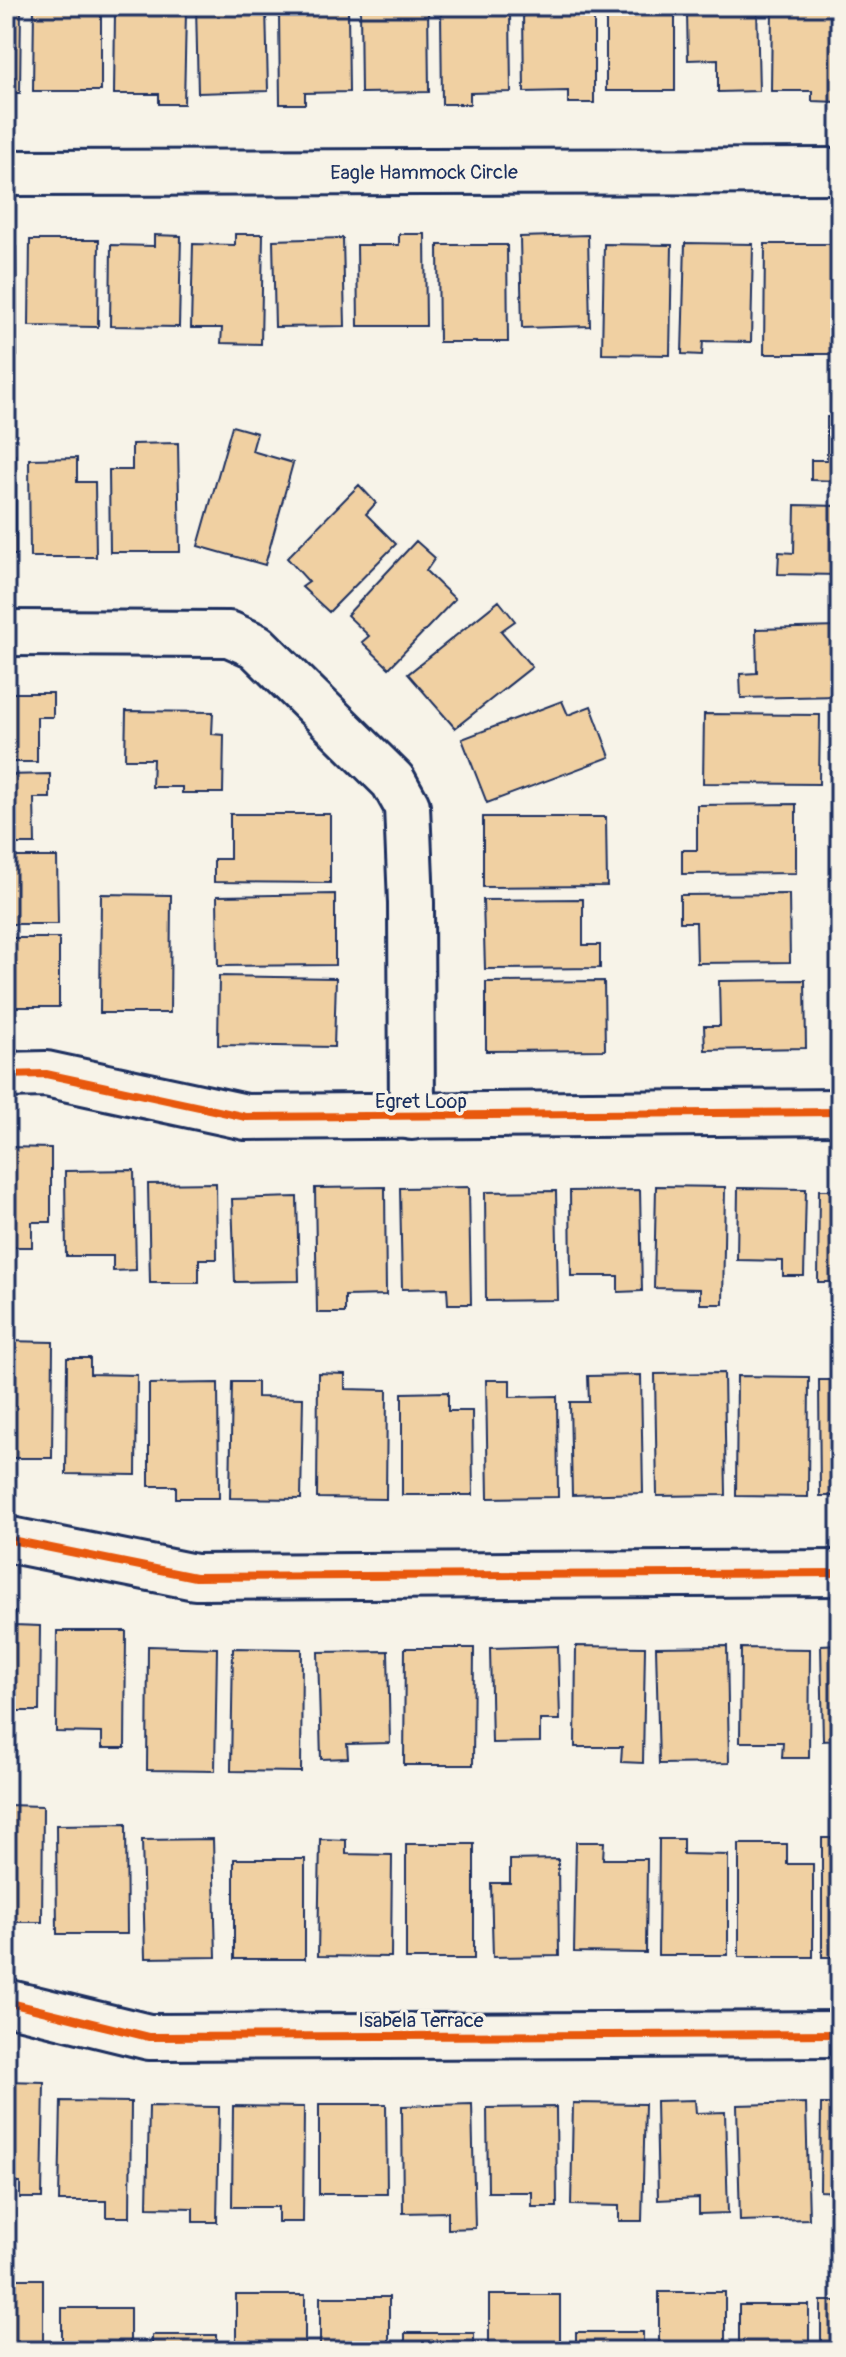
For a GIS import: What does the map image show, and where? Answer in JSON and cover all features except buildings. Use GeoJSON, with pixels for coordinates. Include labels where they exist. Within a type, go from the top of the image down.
{"type":"FeatureCollection","features":[{"type":"Feature","properties":{"kind":"street","name":"Eagle Hammock Circle"},"geometry":{"type":"LineString","coordinates":[[6,173],[840,171]]}},
{"type":"Feature","properties":{"kind":"street","name":"Egret Loop"},"geometry":{"type":"LineString","coordinates":[[6,633],[229,634],[256,646],[393,781],[407,806],[411,903],[412,1117]]}},
{"type":"Feature","properties":{"kind":"street","name":"Egret Loop"},"geometry":{"type":"LineString","coordinates":[[6,1075],[46,1074],[246,1117],[840,1112]]}},
{"type":"Feature","properties":{"kind":"street"},"geometry":{"type":"LineString","coordinates":[[6,1539],[195,1577],[840,1573]]}},
{"type":"Feature","properties":{"kind":"street","name":"Isabela Terrace"},"geometry":{"type":"LineString","coordinates":[[6,2002],[149,2037],[840,2034]]}},
{"type":"Feature","properties":{"kind":"cycle path"},"geometry":{"type":"LineString","coordinates":[[6,1075],[46,1074],[246,1117],[840,1112]]}},
{"type":"Feature","properties":{"kind":"cycle path"},"geometry":{"type":"LineString","coordinates":[[6,1539],[195,1577],[840,1573]]}},
{"type":"Feature","properties":{"kind":"cycle path"},"geometry":{"type":"LineString","coordinates":[[6,2002],[149,2037],[840,2034]]}}]}
